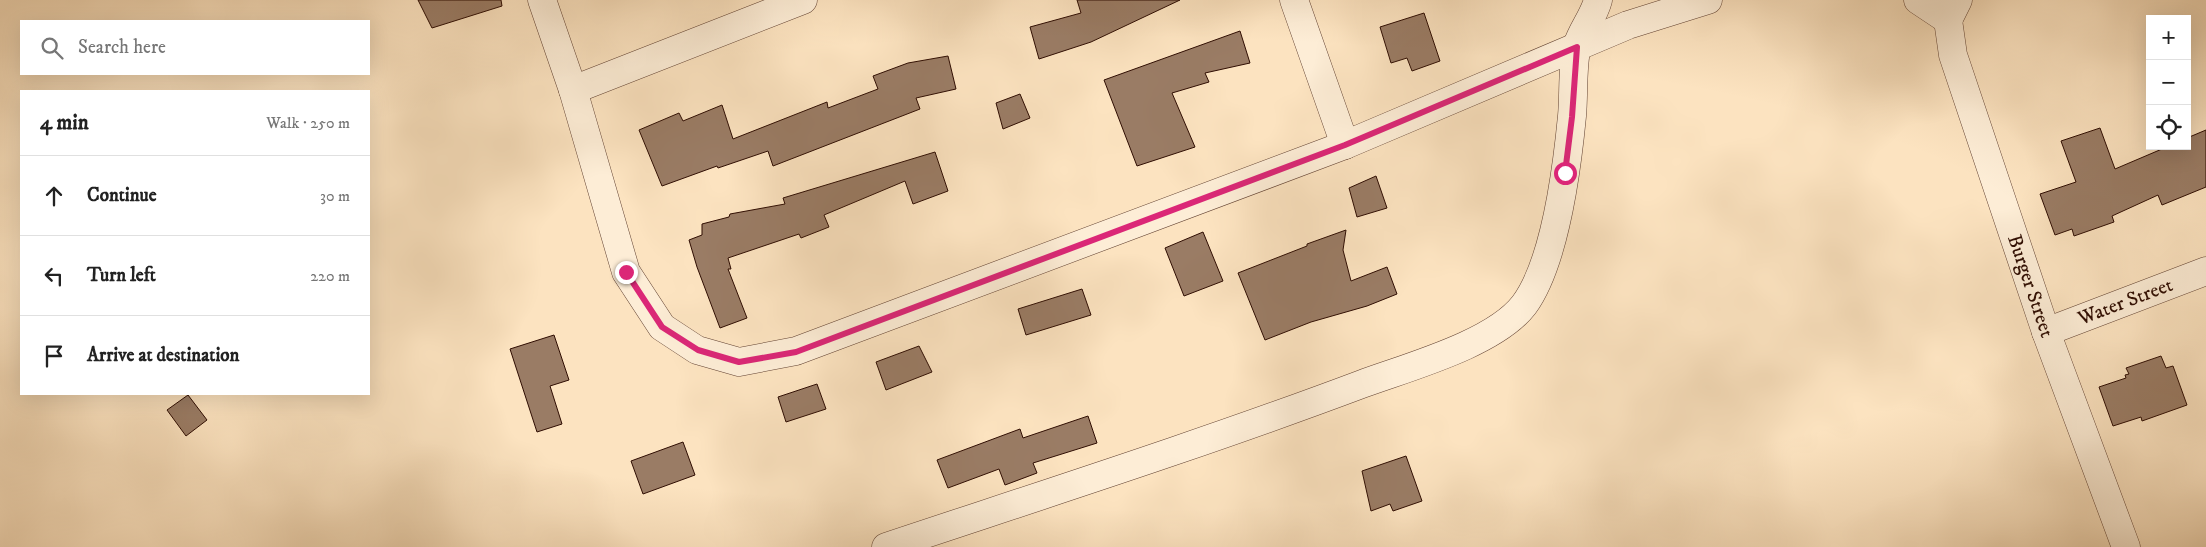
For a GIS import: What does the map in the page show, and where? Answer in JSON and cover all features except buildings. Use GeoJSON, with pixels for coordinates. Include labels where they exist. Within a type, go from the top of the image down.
{"type":"FeatureCollection","features":[{"type":"Feature","properties":{"kind":"street"},"geometry":{"type":"LineString","coordinates":[[542,0],[573,90],[626,272],[662,327],[698,350],[739,362],[796,352],[1345,145],[1628,25],[1708,0]]}},
{"type":"Feature","properties":{"kind":"street"},"geometry":{"type":"LineString","coordinates":[[573,90],[803,0]]}},
{"type":"Feature","properties":{"kind":"street"},"geometry":{"type":"LineString","coordinates":[[1294,0],[1345,145]]}},
{"type":"Feature","properties":{"kind":"street"},"geometry":{"type":"LineString","coordinates":[[886,547],[1268,420],[1451,351],[1486,335],[1510,319],[1524,305],[1537,281],[1554,231],[1565,173],[1572,117],[1577,47],[1598,0]]}},
{"type":"Feature","properties":{"kind":"street"},"geometry":{"type":"LineString","coordinates":[[1918,0],[1953,10]]}},
{"type":"Feature","properties":{"kind":"street","name":"Burger Street"},"geometry":{"type":"LineString","coordinates":[[1953,10],[1953,55],[2046,332],[2126,547]]}},
{"type":"Feature","properties":{"kind":"street","name":"Water Street"},"geometry":{"type":"LineString","coordinates":[[2046,332],[2206,271]]}},
{"type":"Feature","properties":{"kind":"route"},"geometry":{"type":"LineString","coordinates":[[626,272],[662,327],[698,350],[739,362],[796,352],[1345,145],[1577,47],[1572,117],[1565,173]]}}]}
